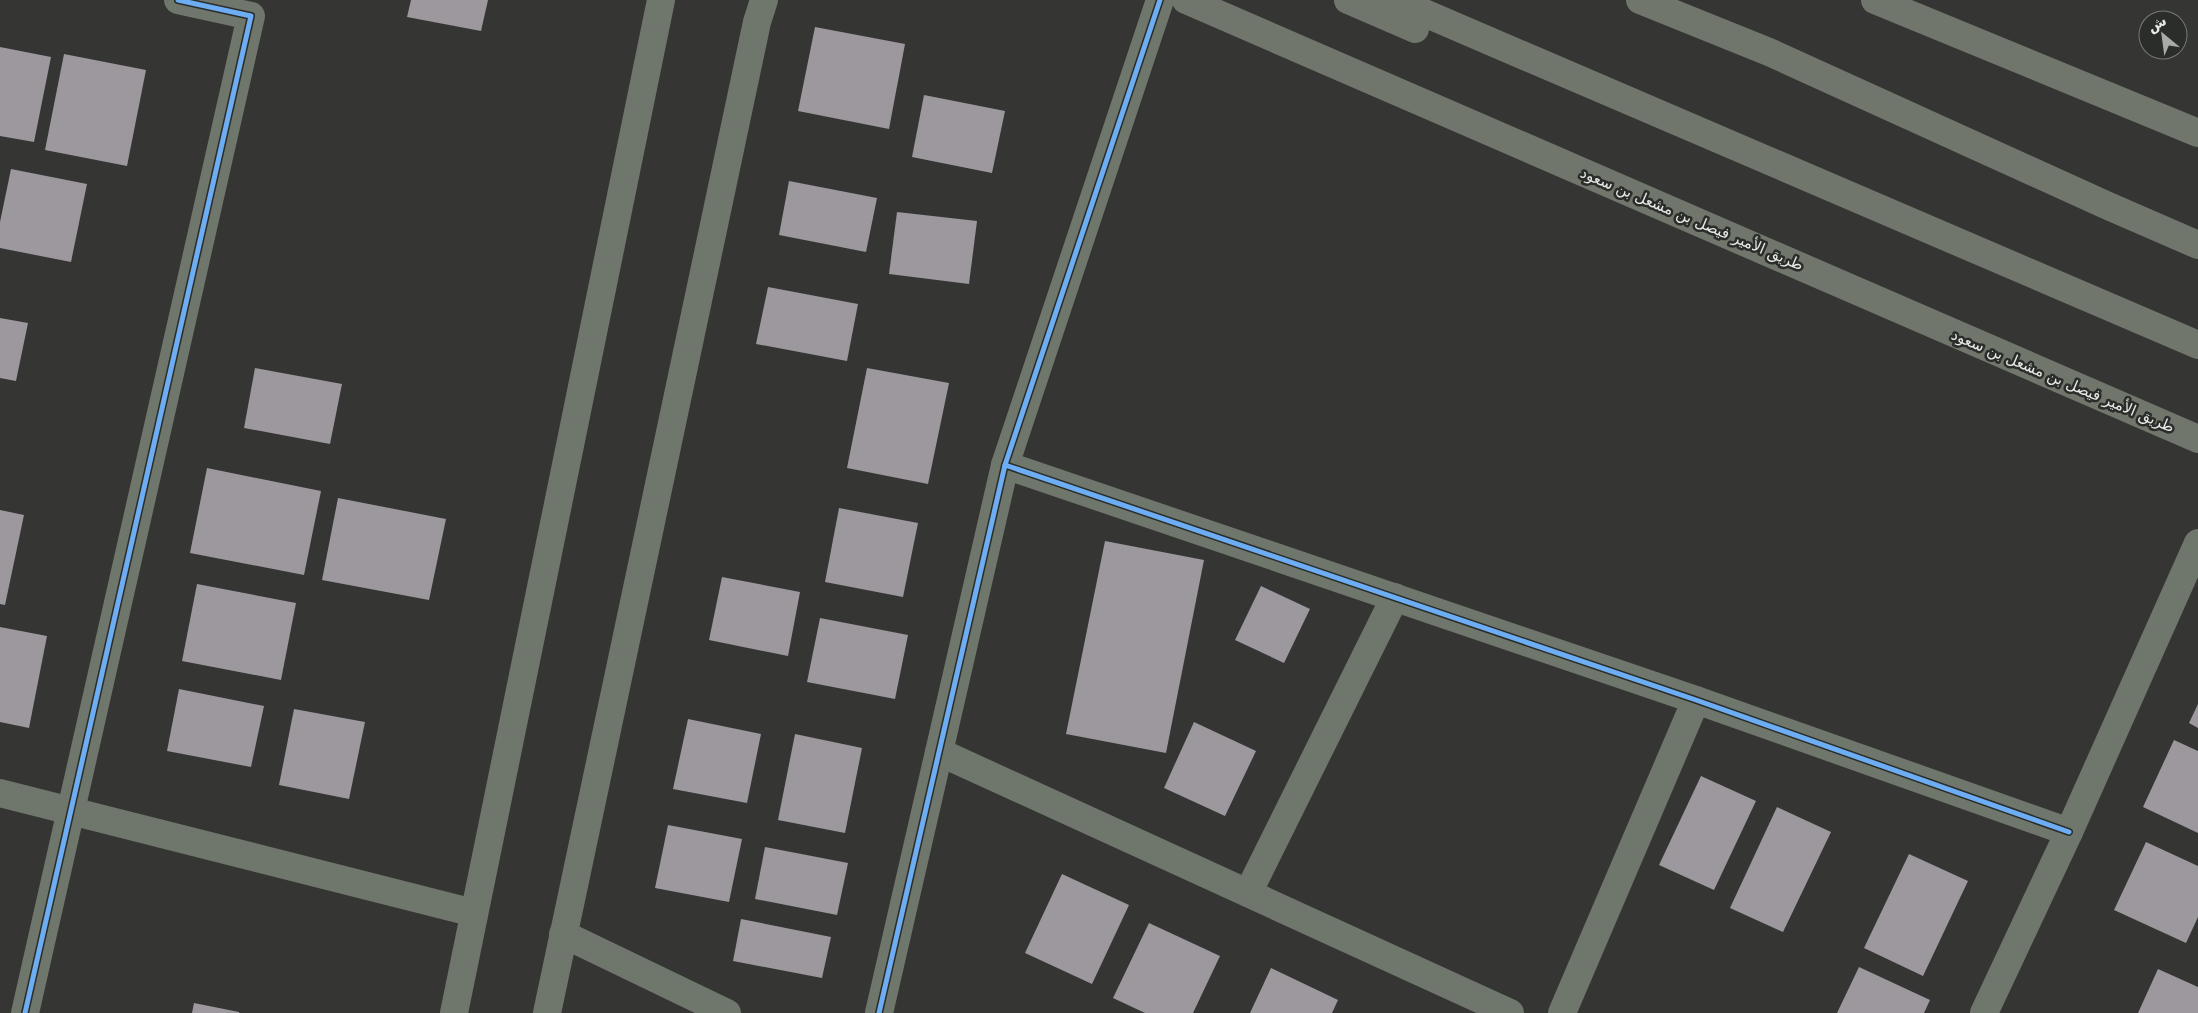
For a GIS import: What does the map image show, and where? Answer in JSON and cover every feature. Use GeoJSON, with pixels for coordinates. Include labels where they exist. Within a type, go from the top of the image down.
{"type":"FeatureCollection","features":[{"type":"Feature","properties":{"kind":"main road","name":"طريق الأمير فيصل بن مشعل بن سعود"},"geometry":{"type":"LineString","coordinates":[[1186,0],[2198,439]]}},
{"type":"Feature","properties":{"kind":"main road"},"geometry":{"type":"LineString","coordinates":[[1348,0],[1471,53],[1575,77]]}},
{"type":"Feature","properties":{"kind":"main road"},"geometry":{"type":"LineString","coordinates":[[1394,0],[2198,345]]}},
{"type":"Feature","properties":{"kind":"main road"},"geometry":{"type":"LineString","coordinates":[[1640,0],[1769,52],[2198,245]]}},
{"type":"Feature","properties":{"kind":"main road"},"geometry":{"type":"LineString","coordinates":[[1675,0],[1769,52]]}},
{"type":"Feature","properties":{"kind":"main road"},"geometry":{"type":"LineString","coordinates":[[1875,0],[2198,133]]}},
{"type":"Feature","properties":{"kind":"main road"},"geometry":{"type":"LineString","coordinates":[[2106,205],[2198,232]]}},
{"type":"Feature","properties":{"kind":"street"},"geometry":{"type":"LineString","coordinates":[[26,1013],[251,16],[178,0]]}},
{"type":"Feature","properties":{"kind":"street"},"geometry":{"type":"LineString","coordinates":[[454,1013],[660,0]]}},
{"type":"Feature","properties":{"kind":"street"},"geometry":{"type":"LineString","coordinates":[[547,1013],[757,22],[764,0]]}},
{"type":"Feature","properties":{"kind":"street"},"geometry":{"type":"LineString","coordinates":[[879,1013],[1005,465],[1160,0]]}},
{"type":"Feature","properties":{"kind":"street"},"geometry":{"type":"LineString","coordinates":[[1005,465],[1696,700],[2069,832]]}},
{"type":"Feature","properties":{"kind":"street"},"geometry":{"type":"LineString","coordinates":[[1984,1013],[2069,832],[2198,543]]}},
{"type":"Feature","properties":{"kind":"street"},"geometry":{"type":"LineString","coordinates":[[1248,893],[1395,597]]}},
{"type":"Feature","properties":{"kind":"street"},"geometry":{"type":"LineString","coordinates":[[1562,1013],[1696,700]]}},
{"type":"Feature","properties":{"kind":"street"},"geometry":{"type":"LineString","coordinates":[[939,752],[1510,1013]]}},
{"type":"Feature","properties":{"kind":"street"},"geometry":{"type":"LineString","coordinates":[[0,793],[474,913]]}},
{"type":"Feature","properties":{"kind":"street"},"geometry":{"type":"LineString","coordinates":[[563,934],[727,1013]]}},
{"type":"Feature","properties":{"kind":"building"},"geometry":{"type":"Polygon","coordinates":[[[411,0],[488,0],[481,31],[407,17],[411,0]]]}},
{"type":"Feature","properties":{"kind":"building"},"geometry":{"type":"Polygon","coordinates":[[[815,27],[905,44],[889,129],[798,111],[815,27]]]}},
{"type":"Feature","properties":{"kind":"building"},"geometry":{"type":"Polygon","coordinates":[[[0,47],[51,57],[34,142],[0,136],[0,47]]]}},
{"type":"Feature","properties":{"kind":"building"},"geometry":{"type":"Polygon","coordinates":[[[64,54],[146,70],[127,166],[45,150],[64,54]]]}},
{"type":"Feature","properties":{"kind":"building"},"geometry":{"type":"Polygon","coordinates":[[[924,95],[1005,111],[992,173],[912,157],[924,95]]]}},
{"type":"Feature","properties":{"kind":"building"},"geometry":{"type":"Polygon","coordinates":[[[11,169],[87,184],[71,262],[0,248],[0,222],[11,169]]]}},
{"type":"Feature","properties":{"kind":"building"},"geometry":{"type":"Polygon","coordinates":[[[789,181],[877,198],[866,252],[779,235],[789,181]]]}},
{"type":"Feature","properties":{"kind":"building"},"geometry":{"type":"Polygon","coordinates":[[[897,212],[977,221],[969,284],[889,274],[897,212]]]}},
{"type":"Feature","properties":{"kind":"building"},"geometry":{"type":"Polygon","coordinates":[[[768,287],[858,304],[847,361],[756,344],[768,287]]]}},
{"type":"Feature","properties":{"kind":"building"},"geometry":{"type":"Polygon","coordinates":[[[0,318],[28,323],[16,381],[0,378],[0,318]]]}},
{"type":"Feature","properties":{"kind":"building"},"geometry":{"type":"Polygon","coordinates":[[[255,368],[342,384],[330,444],[244,428],[255,368]]]}},
{"type":"Feature","properties":{"kind":"building"},"geometry":{"type":"Polygon","coordinates":[[[867,368],[949,383],[928,484],[847,468],[867,368]]]}},
{"type":"Feature","properties":{"kind":"building"},"geometry":{"type":"Polygon","coordinates":[[[207,468],[321,491],[304,575],[190,553],[207,468]]]}},
{"type":"Feature","properties":{"kind":"building"},"geometry":{"type":"Polygon","coordinates":[[[338,498],[446,519],[429,600],[322,580],[338,498]]]}},
{"type":"Feature","properties":{"kind":"building"},"geometry":{"type":"Polygon","coordinates":[[[839,508],[918,523],[903,597],[825,582],[839,508]]]}},
{"type":"Feature","properties":{"kind":"building"},"geometry":{"type":"Polygon","coordinates":[[[0,510],[24,515],[5,605],[0,604],[0,510]]]}},
{"type":"Feature","properties":{"kind":"building"},"geometry":{"type":"Polygon","coordinates":[[[1105,541],[1204,560],[1166,753],[1066,734],[1105,541]]]}},
{"type":"Feature","properties":{"kind":"building"},"geometry":{"type":"Polygon","coordinates":[[[722,577],[800,592],[788,656],[709,640],[722,577]]]}},
{"type":"Feature","properties":{"kind":"building"},"geometry":{"type":"Polygon","coordinates":[[[197,584],[296,603],[281,680],[182,661],[197,584]]]}},
{"type":"Feature","properties":{"kind":"building"},"geometry":{"type":"Polygon","coordinates":[[[1261,586],[1310,609],[1284,663],[1235,640],[1261,586]]]}},
{"type":"Feature","properties":{"kind":"building"},"geometry":{"type":"Polygon","coordinates":[[[820,618],[908,635],[895,699],[807,682],[820,618]]]}},
{"type":"Feature","properties":{"kind":"building"},"geometry":{"type":"Polygon","coordinates":[[[0,627],[47,636],[29,728],[0,722],[0,627]]]}},
{"type":"Feature","properties":{"kind":"building"},"geometry":{"type":"Polygon","coordinates":[[[179,689],[264,706],[251,767],[167,751],[179,689]]]}},
{"type":"Feature","properties":{"kind":"building"},"geometry":{"type":"Polygon","coordinates":[[[2198,704],[2198,728],[2189,723],[2198,704]]]}},
{"type":"Feature","properties":{"kind":"building"},"geometry":{"type":"Polygon","coordinates":[[[294,709],[365,722],[349,799],[279,785],[294,709]]]}},
{"type":"Feature","properties":{"kind":"building"},"geometry":{"type":"Polygon","coordinates":[[[688,719],[761,734],[747,803],[673,789],[688,719]]]}},
{"type":"Feature","properties":{"kind":"building"},"geometry":{"type":"Polygon","coordinates":[[[1194,722],[1256,751],[1225,816],[1164,788],[1194,722]]]}},
{"type":"Feature","properties":{"kind":"building"},"geometry":{"type":"Polygon","coordinates":[[[795,734],[862,748],[845,833],[778,820],[795,734]]]}},
{"type":"Feature","properties":{"kind":"building"},"geometry":{"type":"Polygon","coordinates":[[[2174,740],[2198,751],[2198,833],[2143,807],[2174,740]]]}},
{"type":"Feature","properties":{"kind":"building"},"geometry":{"type":"Polygon","coordinates":[[[1701,776],[1756,801],[1714,890],[1659,865],[1701,776]]]}},
{"type":"Feature","properties":{"kind":"building"},"geometry":{"type":"Polygon","coordinates":[[[1777,807],[1831,832],[1783,932],[1730,908],[1777,807]]]}},
{"type":"Feature","properties":{"kind":"building"},"geometry":{"type":"Polygon","coordinates":[[[668,825],[742,839],[729,902],[655,888],[668,825]]]}},
{"type":"Feature","properties":{"kind":"building"},"geometry":{"type":"Polygon","coordinates":[[[2146,842],[2198,866],[2198,917],[2186,943],[2114,910],[2146,842]]]}},
{"type":"Feature","properties":{"kind":"building"},"geometry":{"type":"Polygon","coordinates":[[[765,847],[848,863],[837,915],[755,899],[765,847]]]}},
{"type":"Feature","properties":{"kind":"building"},"geometry":{"type":"Polygon","coordinates":[[[1909,854],[1968,881],[1923,976],[1864,948],[1909,854]]]}},
{"type":"Feature","properties":{"kind":"building"},"geometry":{"type":"Polygon","coordinates":[[[1062,874],[1129,905],[1092,984],[1025,953],[1062,874]]]}},
{"type":"Feature","properties":{"kind":"building"},"geometry":{"type":"Polygon","coordinates":[[[741,919],[831,937],[822,978],[733,961],[741,919]]]}},
{"type":"Feature","properties":{"kind":"building"},"geometry":{"type":"Polygon","coordinates":[[[1149,923],[1220,956],[1193,1013],[1145,1013],[1113,998],[1149,923]]]}},
{"type":"Feature","properties":{"kind":"building"},"geometry":{"type":"Polygon","coordinates":[[[1859,967],[1930,1000],[1924,1013],[1837,1013],[1859,967]]]}},
{"type":"Feature","properties":{"kind":"building"},"geometry":{"type":"Polygon","coordinates":[[[1271,968],[1338,1000],[1332,1013],[1250,1013],[1271,968]]]}},
{"type":"Feature","properties":{"kind":"building"},"geometry":{"type":"Polygon","coordinates":[[[2158,969],[2198,987],[2198,1013],[2138,1013],[2158,969]]]}},
{"type":"Feature","properties":{"kind":"building"},"geometry":{"type":"Polygon","coordinates":[[[194,1003],[239,1012],[239,1013],[192,1013],[194,1003]]]}},
{"type":"Feature","properties":{"kind":"cycle path"},"geometry":{"type":"LineString","coordinates":[[25,1013],[251,16],[178,0]]}},
{"type":"Feature","properties":{"kind":"cycle path"},"geometry":{"type":"LineString","coordinates":[[879,1013],[1005,465],[1160,0]]}},
{"type":"Feature","properties":{"kind":"cycle path"},"geometry":{"type":"LineString","coordinates":[[1005,465],[1696,700],[2069,832]]}}]}
